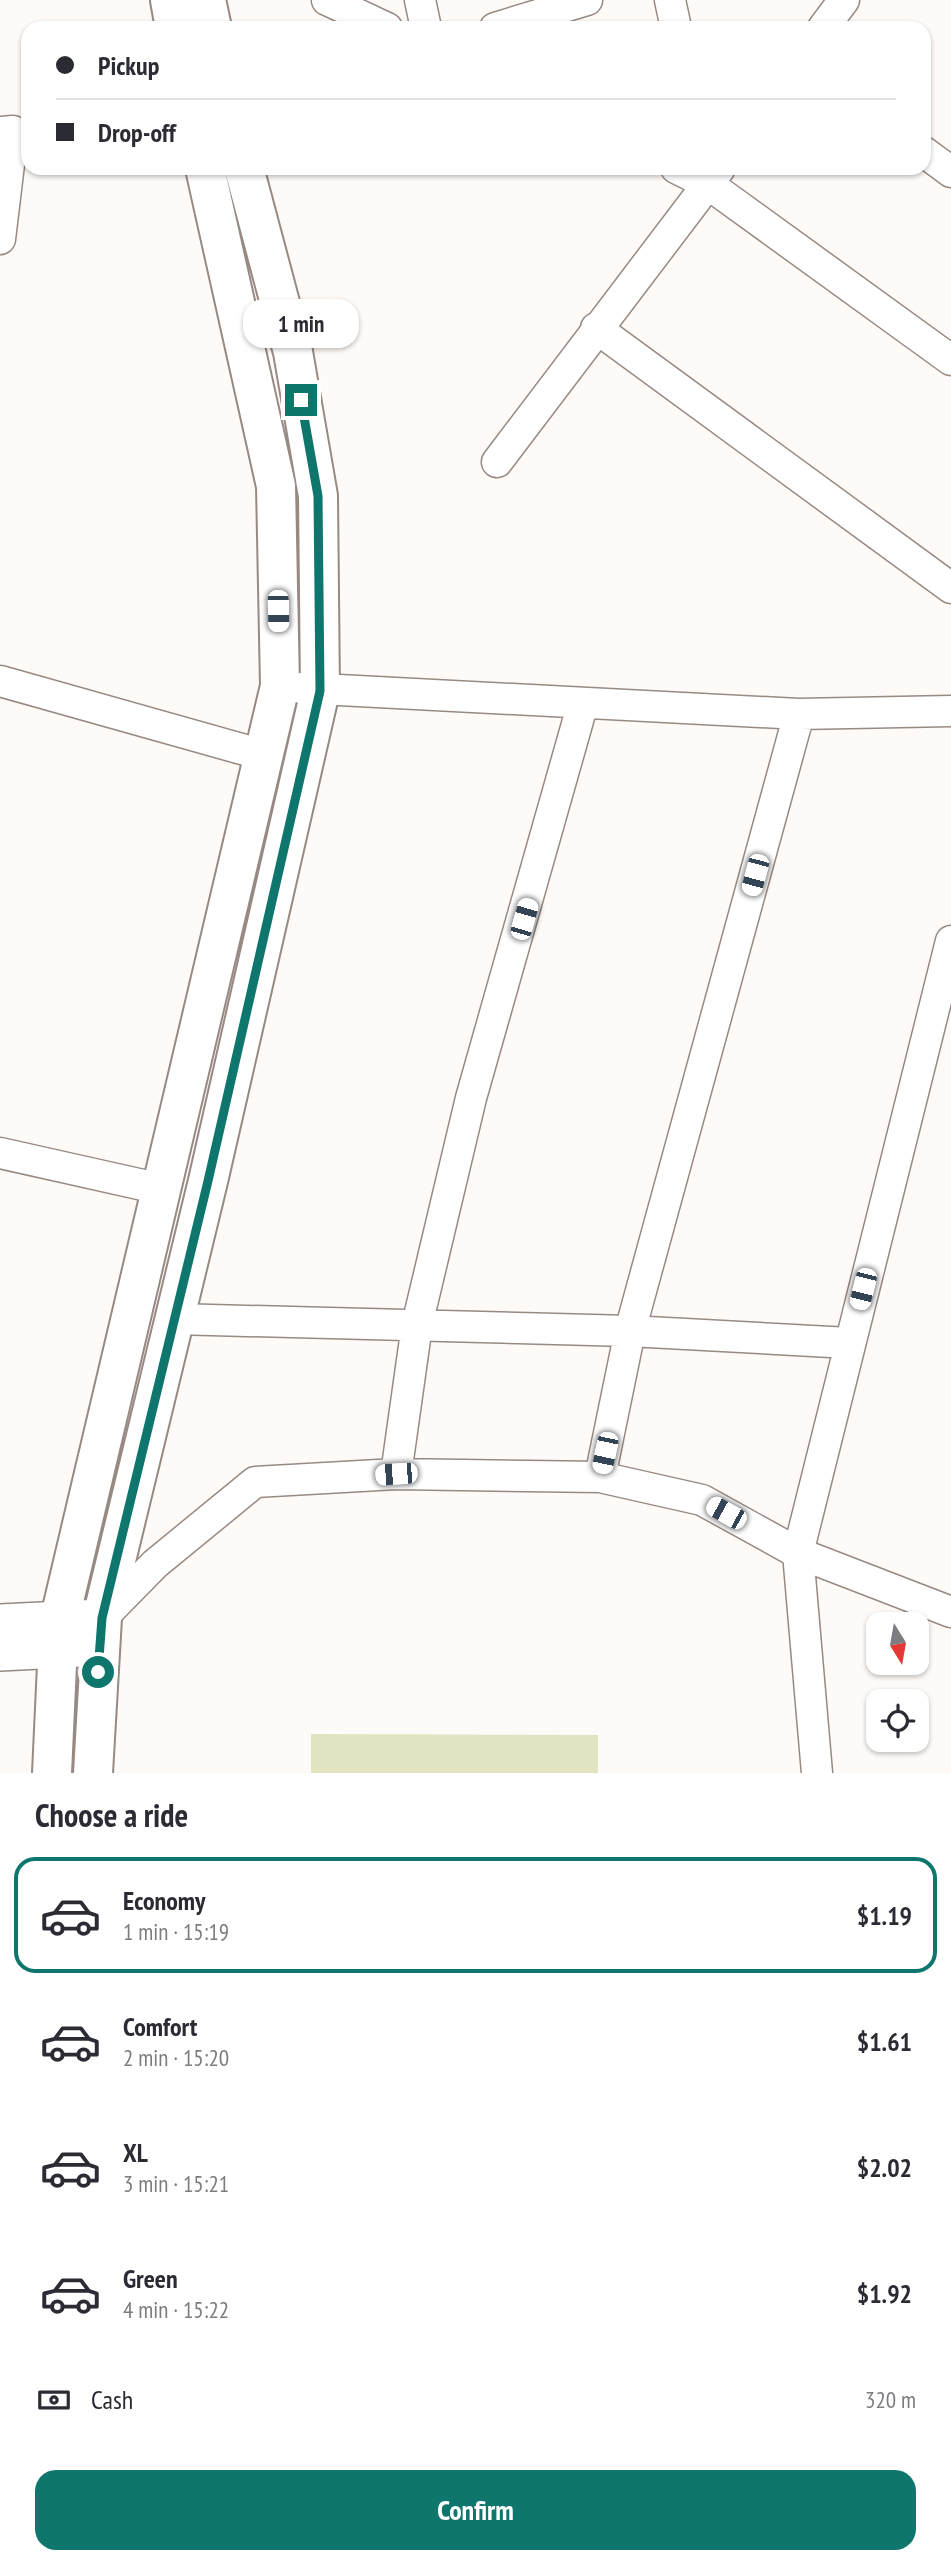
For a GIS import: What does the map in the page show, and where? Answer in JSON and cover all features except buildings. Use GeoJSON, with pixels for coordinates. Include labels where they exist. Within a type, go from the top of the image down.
{"type":"FeatureCollection","features":[{"type":"Feature","properties":{"kind":"main road"},"geometry":{"type":"LineString","coordinates":[[170,0],[174,21]]}},
{"type":"Feature","properties":{"kind":"main road"},"geometry":{"type":"LineString","coordinates":[[206,0],[210,21]]}},
{"type":"Feature","properties":{"kind":"main road"},"geometry":{"type":"LineString","coordinates":[[52,1773],[58,1636],[280,685],[276,486],[207,175]]}},
{"type":"Feature","properties":{"kind":"main road"},"geometry":{"type":"LineString","coordinates":[[93,1773],[100,1632],[320,691],[318,496],[293,352],[246,175]]}},
{"type":"Feature","properties":{"kind":"street"},"geometry":{"type":"LineString","coordinates":[[327,0],[372,21]]}},
{"type":"Feature","properties":{"kind":"street"},"geometry":{"type":"LineString","coordinates":[[420,0],[424,21]]}},
{"type":"Feature","properties":{"kind":"street"},"geometry":{"type":"LineString","coordinates":[[518,21],[587,0]]}},
{"type":"Feature","properties":{"kind":"street"},"geometry":{"type":"LineString","coordinates":[[670,0],[674,21]]}},
{"type":"Feature","properties":{"kind":"street"},"geometry":{"type":"LineString","coordinates":[[829,21],[844,0]]}},
{"type":"Feature","properties":{"kind":"street"},"geometry":{"type":"LineString","coordinates":[[0,239],[14,131]]}},
{"type":"Feature","properties":{"kind":"street"},"geometry":{"type":"LineString","coordinates":[[931,157],[951,172]]}},
{"type":"Feature","properties":{"kind":"street"},"geometry":{"type":"LineString","coordinates":[[497,462],[710,175]]}},
{"type":"Feature","properties":{"kind":"street"},"geometry":{"type":"LineString","coordinates":[[714,175],[951,360]]}},
{"type":"Feature","properties":{"kind":"street"},"geometry":{"type":"LineString","coordinates":[[596,328],[951,589]]}},
{"type":"Feature","properties":{"kind":"street"},"geometry":{"type":"LineString","coordinates":[[0,681],[263,754]]}},
{"type":"Feature","properties":{"kind":"street"},"geometry":{"type":"LineString","coordinates":[[280,685],[320,691],[799,714],[951,711]]}},
{"type":"Feature","properties":{"kind":"street"},"geometry":{"type":"LineString","coordinates":[[396,1474],[417,1325],[471,1098],[583,703]]}},
{"type":"Feature","properties":{"kind":"street"},"geometry":{"type":"LineString","coordinates":[[600,1478],[630,1331],[799,714]]}},
{"type":"Feature","properties":{"kind":"street"},"geometry":{"type":"LineString","coordinates":[[817,1773],[798,1553],[951,941]]}},
{"type":"Feature","properties":{"kind":"street"},"geometry":{"type":"LineString","coordinates":[[0,1153],[161,1189]]}},
{"type":"Feature","properties":{"kind":"street"},"geometry":{"type":"LineString","coordinates":[[175,1319],[630,1331],[849,1343]]}},
{"type":"Feature","properties":{"kind":"street"},"geometry":{"type":"LineString","coordinates":[[0,1652],[58,1636],[100,1632],[155,1563],[255,1482],[396,1474],[600,1478],[702,1500],[798,1553],[951,1612]]}},
{"type":"Feature","properties":{"kind":"street"},"geometry":{"type":"LineString","coordinates":[[0,1623],[58,1636]]}},
{"type":"Feature","properties":{"kind":"green space"},"geometry":{"type":"Polygon","coordinates":[[[311,1734],[598,1735],[598,1773],[311,1773],[311,1734]]]}},
{"type":"Feature","properties":{"kind":"route"},"geometry":{"type":"LineString","coordinates":[[98,1672],[102,1618],[208,1181],[320,691],[318,496],[301,400]]}}]}
